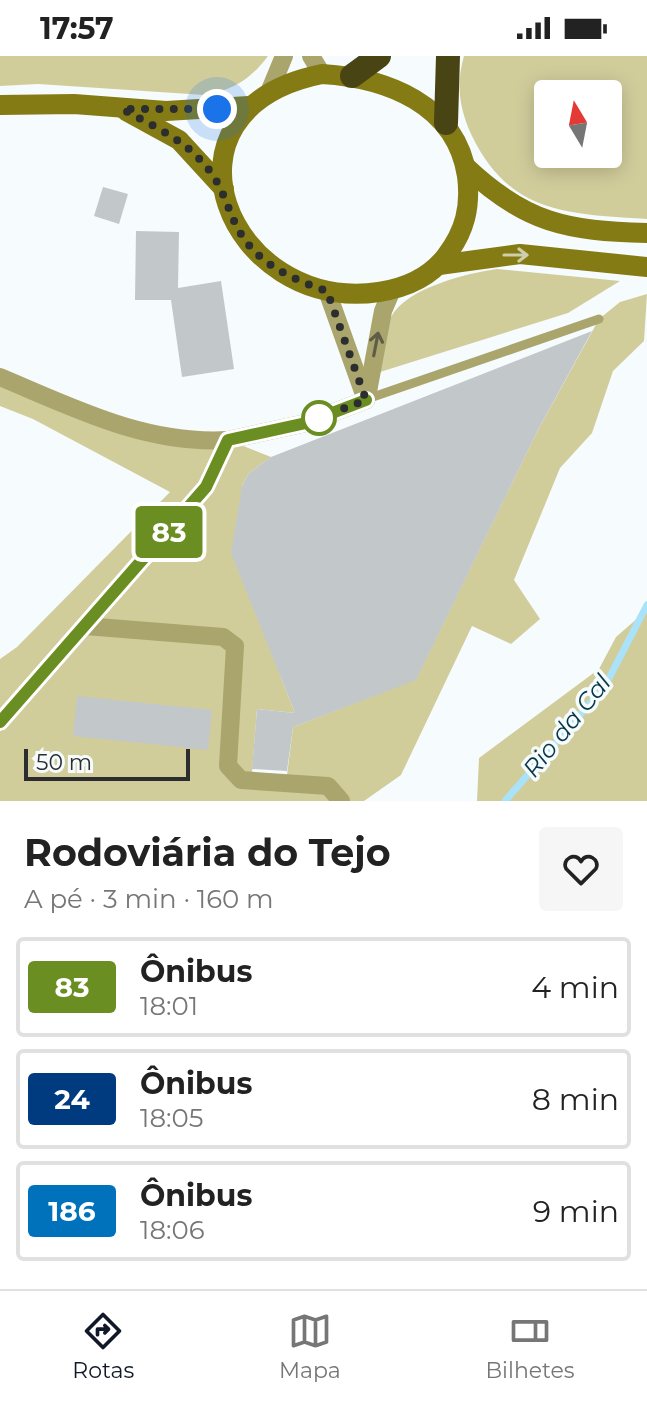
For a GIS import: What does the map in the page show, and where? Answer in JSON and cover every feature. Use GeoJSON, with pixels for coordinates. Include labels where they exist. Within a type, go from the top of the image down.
{"type":"FeatureCollection","features":[{"type":"Feature","properties":{"kind":"highway"},"geometry":{"type":"LineString","coordinates":[[352,76],[379,56]]}},
{"type":"Feature","properties":{"kind":"highway"},"geometry":{"type":"LineString","coordinates":[[446,123],[444,92],[448,56]]}},
{"type":"Feature","properties":{"kind":"main road"},"geometry":{"type":"LineString","coordinates":[[316,65],[403,92],[446,123],[466,167],[470,195],[467,218],[457,242],[439,265],[424,277],[392,290],[349,294],[327,291],[283,274],[265,262],[236,226],[224,189],[224,148],[233,127],[249,106],[270,90],[316,65]]}},
{"type":"Feature","properties":{"kind":"main road"},"geometry":{"type":"LineString","coordinates":[[0,105],[74,104],[191,111],[249,106]]}},
{"type":"Feature","properties":{"kind":"main road"},"geometry":{"type":"LineString","coordinates":[[122,109],[179,140],[224,189]]}},
{"type":"Feature","properties":{"kind":"main road"},"geometry":{"type":"LineString","coordinates":[[466,167],[507,203],[531,215],[594,229],[647,233]]}},
{"type":"Feature","properties":{"kind":"main road"},"geometry":{"type":"LineString","coordinates":[[439,265],[520,254],[647,267]]}},
{"type":"Feature","properties":{"kind":"street"},"geometry":{"type":"LineString","coordinates":[[270,90],[284,56]]}},
{"type":"Feature","properties":{"kind":"street"},"geometry":{"type":"LineString","coordinates":[[366,400],[383,311],[392,290]]}},
{"type":"Feature","properties":{"kind":"street"},"geometry":{"type":"LineString","coordinates":[[327,291],[366,400]]}},
{"type":"Feature","properties":{"kind":"street"},"geometry":{"type":"LineString","coordinates":[[0,377],[98,418],[159,437],[194,442],[228,440],[306,423],[366,400]]}},
{"type":"Feature","properties":{"kind":"street"},"geometry":{"type":"LineString","coordinates":[[0,722],[206,487],[228,440]]}},
{"type":"Feature","properties":{"kind":"street"},"geometry":{"type":"LineString","coordinates":[[85,626],[223,637],[235,646],[228,766],[241,780],[328,786],[341,801]]}},
{"type":"Feature","properties":{"kind":"lane"},"geometry":{"type":"LineString","coordinates":[[366,400],[599,319]]}},
{"type":"Feature","properties":{"kind":"shaded area"},"geometry":{"type":"Polygon","coordinates":[[[0,56],[268,56],[241,82],[205,95],[38,84],[0,86],[0,56]]]}},
{"type":"Feature","properties":{"kind":"shaded area"},"geometry":{"type":"Polygon","coordinates":[[[464,56],[647,56],[647,219],[566,211],[522,195],[503,180],[486,160],[471,134],[461,105],[460,76],[464,56]]]}},
{"type":"Feature","properties":{"kind":"shaded area"},"geometry":{"type":"Polygon","coordinates":[[[497,269],[620,281],[568,313],[380,372],[386,330],[399,307],[423,290],[470,274],[497,269]]]}},
{"type":"Feature","properties":{"kind":"shaded area"},"geometry":{"type":"Polygon","coordinates":[[[647,294],[644,341],[613,371],[592,433],[560,468],[514,580],[540,619],[511,644],[472,626],[401,775],[364,801],[0,801],[0,659],[17,647],[170,492],[33,419],[0,406],[0,377],[98,418],[228,440],[271,457],[249,473],[242,486],[281,678],[295,713],[257,709],[252,772],[287,775],[293,727],[416,679],[538,430],[599,319],[620,302],[647,294]]]}},
{"type":"Feature","properties":{"kind":"shaded area"},"geometry":{"type":"Polygon","coordinates":[[[647,610],[647,801],[477,801],[479,758],[599,669],[616,637],[647,610]]]}},
{"type":"Feature","properties":{"kind":"building"},"geometry":{"type":"Polygon","coordinates":[[[103,187],[128,194],[119,224],[94,216],[103,187]]]}},
{"type":"Feature","properties":{"kind":"building"},"geometry":{"type":"Polygon","coordinates":[[[136,231],[179,232],[178,288],[221,281],[234,369],[182,377],[171,300],[135,300],[136,231]]]}},
{"type":"Feature","properties":{"kind":"building"},"geometry":{"type":"Polygon","coordinates":[[[592,331],[538,430],[416,680],[293,727],[287,771],[252,769],[257,709],[295,713],[231,553],[242,486],[249,473],[271,457],[592,331]]]}},
{"type":"Feature","properties":{"kind":"building"},"geometry":{"type":"Polygon","coordinates":[[[77,696],[212,710],[208,750],[73,736],[77,696]]]}},
{"type":"Feature","properties":{"kind":"waterway","name":"Rio da Cal"},"geometry":{"type":"LineString","coordinates":[[505,801],[605,686],[647,605]]}},
{"type":"Feature","properties":{"kind":"bus line","name":"83"},"geometry":{"type":"LineString","coordinates":[[0,722],[112,598],[206,487],[228,440],[306,423],[366,400]]}},
{"type":"Feature","properties":{"kind":"route"},"geometry":{"type":"LineString","coordinates":[[217,109],[122,109],[179,140],[204,164],[224,189],[236,226],[265,262],[283,274],[327,291],[366,400],[319,418]]}}]}
